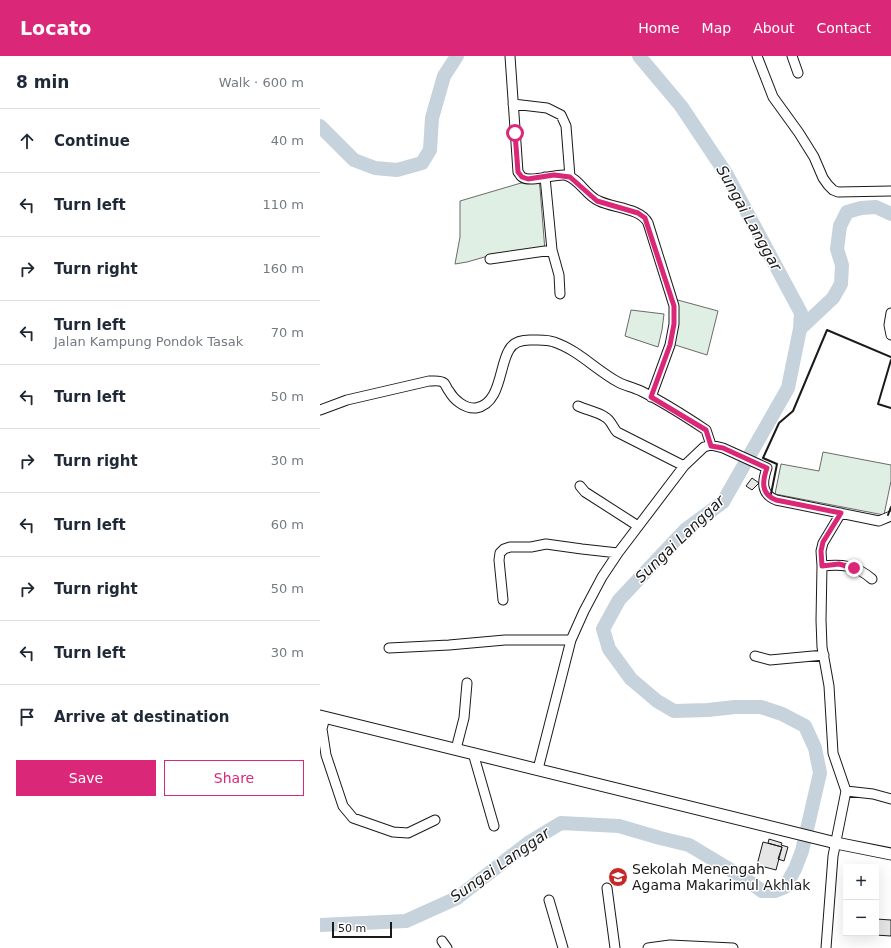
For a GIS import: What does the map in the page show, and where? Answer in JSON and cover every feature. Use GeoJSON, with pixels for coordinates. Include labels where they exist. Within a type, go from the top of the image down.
{"type":"FeatureCollection","features":[{"type":"Feature","properties":{"kind":"main road"},"geometry":{"type":"LineString","coordinates":[[323,717],[836,843],[891,854]]}},
{"type":"Feature","properties":{"kind":"street"},"geometry":{"type":"LineString","coordinates":[[510,56],[518,172],[522,177],[528,179],[563,175],[570,177],[597,201],[638,213],[645,218],[648,223],[674,306],[674,324],[670,345],[651,397]]}},
{"type":"Feature","properties":{"kind":"street"},"geometry":{"type":"LineString","coordinates":[[757,56],[773,98],[800,134],[828,185],[833,190],[838,192],[891,191]]}},
{"type":"Feature","properties":{"kind":"street"},"geometry":{"type":"LineString","coordinates":[[792,56],[798,73]]}},
{"type":"Feature","properties":{"kind":"street"},"geometry":{"type":"LineString","coordinates":[[513,104],[547,108],[561,115],[566,126],[570,177]]}},
{"type":"Feature","properties":{"kind":"street"},"geometry":{"type":"LineString","coordinates":[[545,177],[552,250],[559,275],[560,294]]}},
{"type":"Feature","properties":{"kind":"street"},"geometry":{"type":"LineString","coordinates":[[490,259],[552,250]]}},
{"type":"Feature","properties":{"kind":"street"},"geometry":{"type":"LineString","coordinates":[[891,313],[891,335]]}},
{"type":"Feature","properties":{"kind":"street"},"geometry":{"type":"LineString","coordinates":[[320,410],[347,400],[434,381],[444,383],[449,392],[458,402],[467,407],[476,408],[486,404],[496,390],[500,380],[502,367],[509,349],[517,342],[524,340],[553,341],[580,355],[619,383],[641,391],[706,430],[711,446]]}},
{"type":"Feature","properties":{"kind":"street"},"geometry":{"type":"LineString","coordinates":[[578,406],[605,417],[610,421],[611,426],[617,432],[684,466]]}},
{"type":"Feature","properties":{"kind":"street"},"geometry":{"type":"LineString","coordinates":[[538,769],[571,640],[584,611],[602,577],[618,553],[684,466],[698,452],[711,446],[723,448],[767,468],[764,487],[765,492],[769,497],[776,500],[879,521],[891,516]]}},
{"type":"Feature","properties":{"kind":"street"},"geometry":{"type":"LineString","coordinates":[[580,486],[585,492],[638,526]]}},
{"type":"Feature","properties":{"kind":"street"},"geometry":{"type":"LineString","coordinates":[[826,948],[833,856],[846,791],[833,753],[829,686],[824,655],[821,620],[821,551],[823,542],[841,513]]}},
{"type":"Feature","properties":{"kind":"street"},"geometry":{"type":"LineString","coordinates":[[503,600],[499,560],[500,553],[504,549],[510,547],[531,547],[546,544],[618,553]]}},
{"type":"Feature","properties":{"kind":"street"},"geometry":{"type":"LineString","coordinates":[[822,566],[839,564],[864,572],[872,579]]}},
{"type":"Feature","properties":{"kind":"street"},"geometry":{"type":"LineString","coordinates":[[389,648],[505,640],[571,640]]}},
{"type":"Feature","properties":{"kind":"street"},"geometry":{"type":"LineString","coordinates":[[755,656],[770,660],[824,655]]}},
{"type":"Feature","properties":{"kind":"street"},"geometry":{"type":"LineString","coordinates":[[456,749],[464,718],[467,683]]}},
{"type":"Feature","properties":{"kind":"street"},"geometry":{"type":"LineString","coordinates":[[323,717],[322,729],[326,755],[343,806],[353,818],[393,832],[408,833],[435,820]]}},
{"type":"Feature","properties":{"kind":"street"},"geometry":{"type":"LineString","coordinates":[[473,753],[494,826]]}},
{"type":"Feature","properties":{"kind":"street"},"geometry":{"type":"LineString","coordinates":[[846,791],[873,794],[891,799]]}},
{"type":"Feature","properties":{"kind":"street"},"geometry":{"type":"LineString","coordinates":[[607,888],[615,948]]}},
{"type":"Feature","properties":{"kind":"street"},"geometry":{"type":"LineString","coordinates":[[550,900],[563,948]]}},
{"type":"Feature","properties":{"kind":"street"},"geometry":{"type":"LineString","coordinates":[[648,948],[670,945],[733,948]]}},
{"type":"Feature","properties":{"kind":"green space"},"geometry":{"type":"Polygon","coordinates":[[[535,181],[539,182],[540,188],[545,251],[495,254],[455,264],[460,237],[460,201],[521,183],[535,181]]]}},
{"type":"Feature","properties":{"kind":"green space"},"geometry":{"type":"Polygon","coordinates":[[[674,299],[718,311],[707,355],[669,343],[674,299]]]}},
{"type":"Feature","properties":{"kind":"green space"},"geometry":{"type":"Polygon","coordinates":[[[631,310],[664,314],[658,347],[625,336],[631,310]]]}},
{"type":"Feature","properties":{"kind":"green space"},"geometry":{"type":"Polygon","coordinates":[[[823,452],[891,465],[891,481],[884,515],[775,494],[781,464],[819,471],[823,452]]]}},
{"type":"Feature","properties":{"kind":"building"},"geometry":{"type":"Polygon","coordinates":[[[752,478],[759,483],[752,490],[746,486],[752,478]]]}},
{"type":"Feature","properties":{"kind":"building"},"geometry":{"type":"Polygon","coordinates":[[[769,839],[782,843],[781,845],[788,847],[784,861],[778,859],[782,847],[768,843],[769,839]]]}},
{"type":"Feature","properties":{"kind":"building"},"geometry":{"type":"Polygon","coordinates":[[[763,842],[782,847],[776,870],[757,865],[763,842]]]}},
{"type":"Feature","properties":{"kind":"building"},"geometry":{"type":"Polygon","coordinates":[[[879,919],[891,920],[891,936],[879,935],[879,919]]]}},
{"type":"Feature","properties":{"kind":"waterway","name":"Sungai Langgar"},"geometry":{"type":"LineString","coordinates":[[320,126],[354,160],[375,168],[397,170],[422,163],[430,150],[432,118],[444,76],[457,56]]}},
{"type":"Feature","properties":{"kind":"waterway","name":"Sungai Langgar"},"geometry":{"type":"LineString","coordinates":[[320,925],[406,921],[457,898],[528,843],[561,823],[619,826],[689,845],[744,878],[762,891],[775,891],[785,887],[795,869],[802,851],[820,773],[815,748],[805,726],[782,714],[761,707],[674,711],[657,701],[631,679],[609,649],[603,629],[619,600],[685,530],[723,502],[788,388],[800,329],[801,313],[727,175],[681,106],[639,56]]}},
{"type":"Feature","properties":{"kind":"waterway"},"geometry":{"type":"LineString","coordinates":[[800,329],[833,298],[841,284],[842,265],[837,249],[840,226],[847,212],[861,208],[876,207],[891,214]]}},
{"type":"Feature","properties":{"kind":"wall"},"geometry":{"type":"LineString","coordinates":[[771,494],[777,464],[763,458],[779,423],[793,411],[827,330],[891,357]]}},
{"type":"Feature","properties":{"kind":"wall"},"geometry":{"type":"LineString","coordinates":[[891,360],[878,404],[891,408]]}},
{"type":"Feature","properties":{"kind":"wall"},"geometry":{"type":"LineString","coordinates":[[888,515],[891,507]]}},
{"type":"Feature","properties":{"kind":"place","name":"Sekolah Menengah Agama Makarimul Akhlak"},"geometry":{"type":"Point","coordinates":[618,877]}},
{"type":"Feature","properties":{"kind":"route"},"geometry":{"type":"LineString","coordinates":[[515,133],[518,172],[522,177],[528,179],[554,175],[570,177],[597,201],[638,213],[642,215],[648,223],[674,306],[674,324],[670,345],[651,397],[690,419],[706,430],[711,446],[723,448],[767,468],[765,472],[764,487],[765,492],[769,497],[776,500],[841,513],[823,542],[821,551],[822,566],[839,564],[854,568]]}}]}
